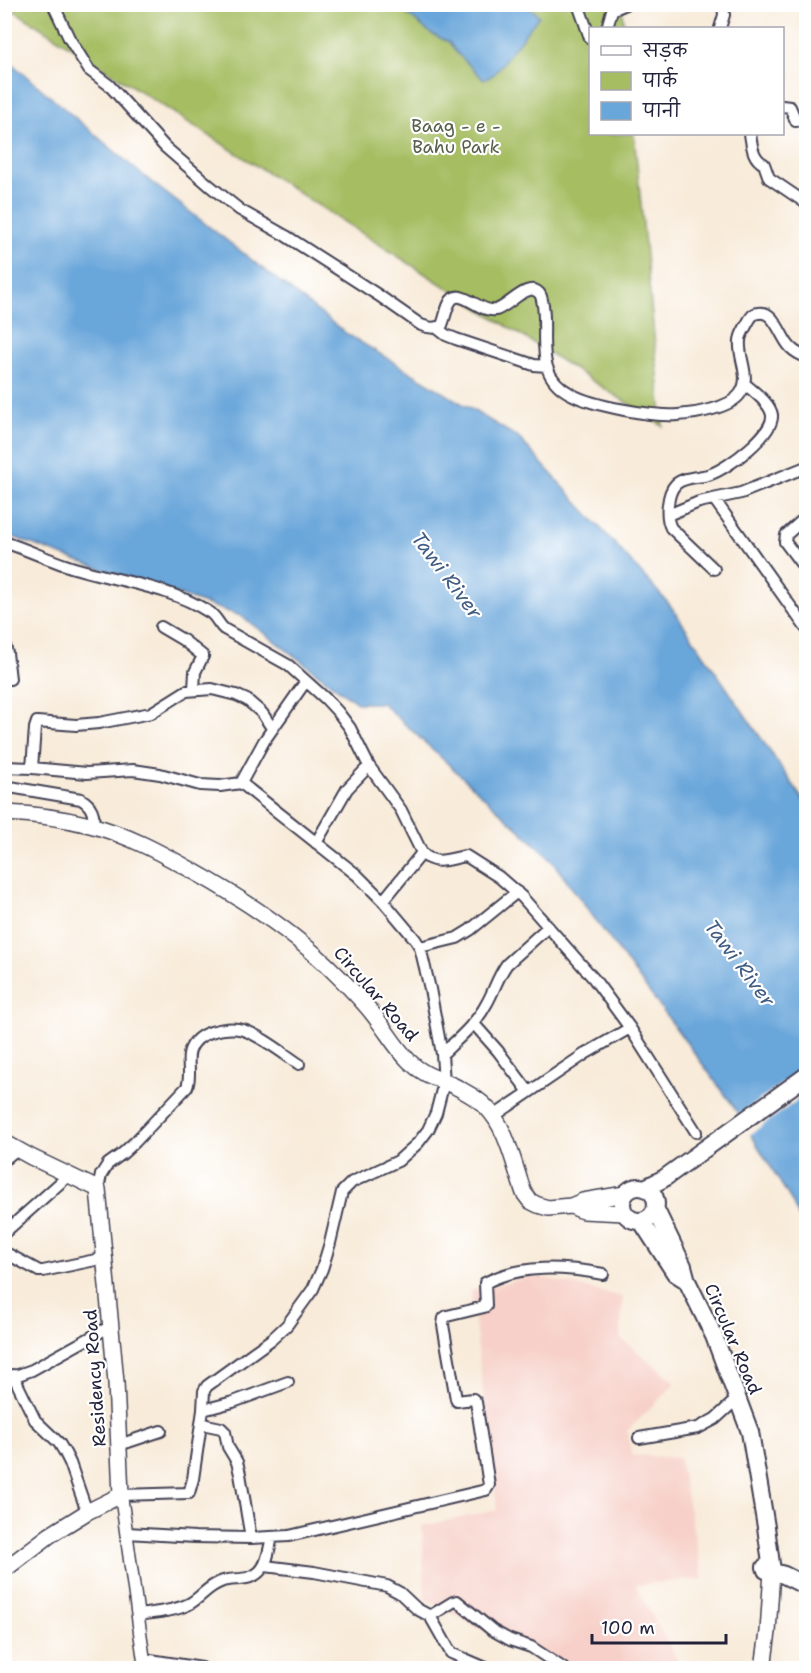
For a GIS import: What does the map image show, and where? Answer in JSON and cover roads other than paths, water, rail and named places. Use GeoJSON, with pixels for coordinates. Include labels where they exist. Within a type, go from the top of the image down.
{"type":"FeatureCollection","features":[{"type":"Feature","properties":{"kind":"main road","name":"Circular Road"},"geometry":{"type":"LineString","coordinates":[[4,813],[43,816],[92,826],[134,841],[178,862],[275,922],[299,940],[351,989],[408,1060],[429,1077],[457,1087],[486,1106],[502,1132],[524,1193],[530,1201],[548,1208],[571,1206]]}},
{"type":"Feature","properties":{"kind":"main road"},"geometry":{"type":"LineString","coordinates":[[625,1194],[622,1207],[624,1213],[632,1220],[642,1222],[648,1220],[653,1215],[652,1198],[665,1182],[807,1076]]}},
{"type":"Feature","properties":{"kind":"main road"},"geometry":{"type":"LineString","coordinates":[[665,1182],[807,1085]]}},
{"type":"Feature","properties":{"kind":"main road"},"geometry":{"type":"LineString","coordinates":[[11,1145],[98,1189]]}},
{"type":"Feature","properties":{"kind":"main road"},"geometry":{"type":"LineString","coordinates":[[571,1206],[583,1201],[625,1194],[636,1187],[652,1198]]}},
{"type":"Feature","properties":{"kind":"main road","name":"Residency Road"},"geometry":{"type":"LineString","coordinates":[[98,1189],[111,1326],[122,1495]]}},
{"type":"Feature","properties":{"kind":"main road","name":"Circular Road"},"geometry":{"type":"LineString","coordinates":[[652,1198],[683,1266],[687,1281],[704,1314],[744,1418],[742,1436],[772,1589],[763,1668]]}},
{"type":"Feature","properties":{"kind":"main road"},"geometry":{"type":"LineString","coordinates":[[571,1206],[583,1211],[624,1213]]}},
{"type":"Feature","properties":{"kind":"main road"},"geometry":{"type":"LineString","coordinates":[[642,1222],[675,1273],[687,1281]]}},
{"type":"Feature","properties":{"kind":"main road"},"geometry":{"type":"LineString","coordinates":[[4,1570],[50,1535],[87,1512],[122,1495]]}},
{"type":"Feature","properties":{"kind":"main road"},"geometry":{"type":"LineString","coordinates":[[768,1566],[807,1578]]}},
{"type":"Feature","properties":{"kind":"main road"},"geometry":{"type":"LineString","coordinates":[[768,1566],[807,1586]]}},
{"type":"Feature","properties":{"kind":"street"},"geometry":{"type":"LineString","coordinates":[[53,4],[69,38],[89,70],[109,85],[165,147],[240,210],[286,236],[421,325],[437,328],[456,339],[534,365],[546,366]]}},
{"type":"Feature","properties":{"kind":"street"},"geometry":{"type":"LineString","coordinates":[[578,4],[589,33]]}},
{"type":"Feature","properties":{"kind":"street"},"geometry":{"type":"LineString","coordinates":[[720,27],[724,15],[723,4]]}},
{"type":"Feature","properties":{"kind":"street"},"geometry":{"type":"LineString","coordinates":[[608,27],[612,10],[624,5]]}},
{"type":"Feature","properties":{"kind":"street"},"geometry":{"type":"LineString","coordinates":[[784,106],[790,107],[796,121],[807,119]]}},
{"type":"Feature","properties":{"kind":"street"},"geometry":{"type":"LineString","coordinates":[[750,135],[755,157],[764,164],[769,178],[807,203]]}},
{"type":"Feature","properties":{"kind":"street"},"geometry":{"type":"LineString","coordinates":[[437,328],[442,325],[452,299],[457,297],[464,297],[491,311],[509,304],[526,290],[538,291],[542,298],[544,311],[543,356],[554,380],[569,393],[587,402],[650,414],[677,416],[709,410],[733,401],[745,384],[739,343],[752,316],[757,313],[762,312],[772,318],[792,349],[807,357]]}},
{"type":"Feature","properties":{"kind":"street"},"geometry":{"type":"LineString","coordinates":[[714,570],[671,528],[668,515],[671,491],[678,482],[709,475],[725,467],[769,428],[770,411],[745,384]]}},
{"type":"Feature","properties":{"kind":"street"},"geometry":{"type":"LineString","coordinates":[[668,515],[699,502],[741,494],[804,473]]}},
{"type":"Feature","properties":{"kind":"street"},"geometry":{"type":"LineString","coordinates":[[714,499],[807,628]]}},
{"type":"Feature","properties":{"kind":"street"},"geometry":{"type":"LineString","coordinates":[[807,517],[786,535],[785,539],[807,570]]}},
{"type":"Feature","properties":{"kind":"street"},"geometry":{"type":"LineString","coordinates":[[4,542],[75,568],[150,588],[189,602],[213,615],[224,629],[276,657],[306,681],[347,723],[369,766],[401,810],[422,853],[427,858],[436,861],[466,856],[499,877],[517,892],[594,979],[630,1028],[696,1132]]}},
{"type":"Feature","properties":{"kind":"street"},"geometry":{"type":"LineString","coordinates":[[161,627],[183,640],[203,656],[195,672],[194,690]]}},
{"type":"Feature","properties":{"kind":"street"},"geometry":{"type":"LineString","coordinates":[[4,642],[8,653],[9,679]]}},
{"type":"Feature","properties":{"kind":"street"},"geometry":{"type":"LineString","coordinates":[[241,783],[272,728],[306,681]]}},
{"type":"Feature","properties":{"kind":"street"},"geometry":{"type":"LineString","coordinates":[[32,768],[37,722],[99,723],[146,714],[180,694],[194,690],[212,689],[247,700],[262,713],[272,728]]}},
{"type":"Feature","properties":{"kind":"street"},"geometry":{"type":"LineString","coordinates":[[316,843],[347,789],[369,766]]}},
{"type":"Feature","properties":{"kind":"street"},"geometry":{"type":"LineString","coordinates":[[4,767],[87,773],[143,771],[209,786],[241,783],[357,875],[383,901],[415,939],[420,947],[430,989],[442,1054],[444,1082],[436,1113],[428,1130],[418,1143],[398,1161],[352,1182],[342,1192],[322,1269],[312,1289],[287,1325],[272,1339],[205,1388],[202,1424],[189,1492],[185,1494],[122,1495]]}},
{"type":"Feature","properties":{"kind":"street"},"geometry":{"type":"LineString","coordinates":[[4,786],[81,799],[87,802],[93,812],[92,826]]}},
{"type":"Feature","properties":{"kind":"street"},"geometry":{"type":"LineString","coordinates":[[383,901],[422,853]]}},
{"type":"Feature","properties":{"kind":"street"},"geometry":{"type":"LineString","coordinates":[[420,947],[457,938],[517,892]]}},
{"type":"Feature","properties":{"kind":"street"},"geometry":{"type":"LineString","coordinates":[[442,1054],[474,1024],[487,1004],[503,969],[548,927]]}},
{"type":"Feature","properties":{"kind":"street"},"geometry":{"type":"LineString","coordinates":[[474,1024],[529,1092]]}},
{"type":"Feature","properties":{"kind":"street"},"geometry":{"type":"LineString","coordinates":[[494,1116],[595,1047],[630,1028]]}},
{"type":"Feature","properties":{"kind":"street"},"geometry":{"type":"LineString","coordinates":[[98,1189],[101,1175],[108,1164],[135,1142],[187,1087],[190,1079],[188,1060],[190,1049],[201,1036],[223,1029],[243,1030],[299,1064]]}},
{"type":"Feature","properties":{"kind":"street"},"geometry":{"type":"LineString","coordinates":[[4,1160],[11,1145]]}},
{"type":"Feature","properties":{"kind":"street"},"geometry":{"type":"LineString","coordinates":[[4,1233],[69,1175]]}},
{"type":"Feature","properties":{"kind":"street"},"geometry":{"type":"LineString","coordinates":[[4,1252],[39,1271],[105,1258]]}},
{"type":"Feature","properties":{"kind":"street"},"geometry":{"type":"LineString","coordinates":[[127,1533],[195,1537],[289,1536],[486,1490],[489,1485],[476,1402],[475,1399],[457,1401],[443,1325],[444,1318],[486,1306],[484,1283],[514,1272],[561,1268],[603,1274]]}},
{"type":"Feature","properties":{"kind":"street"},"geometry":{"type":"LineString","coordinates":[[87,1512],[65,1453],[59,1443],[36,1420],[9,1376],[32,1370],[111,1326]]}},
{"type":"Feature","properties":{"kind":"street"},"geometry":{"type":"LineString","coordinates":[[203,1410],[288,1382]]}},
{"type":"Feature","properties":{"kind":"street"},"geometry":{"type":"LineString","coordinates":[[639,1438],[698,1428],[715,1419],[738,1398]]}},
{"type":"Feature","properties":{"kind":"street"},"geometry":{"type":"LineString","coordinates":[[202,1424],[221,1428],[225,1432],[228,1447],[237,1462],[240,1474],[251,1538]]}},
{"type":"Feature","properties":{"kind":"street"},"geometry":{"type":"LineString","coordinates":[[119,1445],[161,1431]]}},
{"type":"Feature","properties":{"kind":"street","name":"Residency Road"},"geometry":{"type":"LineString","coordinates":[[122,1495],[145,1664]]}},
{"type":"Feature","properties":{"kind":"street"},"geometry":{"type":"LineString","coordinates":[[138,1615],[186,1605],[209,1587],[226,1580],[253,1576],[265,1566],[272,1537]]}},
{"type":"Feature","properties":{"kind":"street"},"geometry":{"type":"LineString","coordinates":[[265,1566],[314,1572],[387,1586],[430,1616],[451,1653],[486,1668]]}},
{"type":"Feature","properties":{"kind":"street"},"geometry":{"type":"LineString","coordinates":[[430,1616],[457,1601],[492,1630],[510,1640],[531,1647],[563,1668]]}},
{"type":"Feature","properties":{"kind":"street"},"geometry":{"type":"LineString","coordinates":[[145,1664],[202,1668]]}},
{"type":"Feature","properties":{"kind":"water"},"geometry":{"type":"Polygon","coordinates":[[[406,4],[479,4],[488,7],[513,4],[527,7],[539,16],[494,74],[483,79],[449,42],[432,34],[407,14],[403,8],[406,4]]]}},
{"type":"Feature","properties":{"kind":"water","name":"Tawi River"},"geometry":{"type":"Polygon","coordinates":[[[4,57],[140,173],[347,334],[519,438],[670,605],[806,804],[806,1233],[791,1200],[732,1104],[549,857],[382,703],[357,703],[241,616],[5,534],[4,57]]]}},
{"type":"Feature","properties":{"kind":"park label","name":"Baag - e - Bahu Park"},"geometry":{"type":"Point","coordinates":[456,136]}}]}
